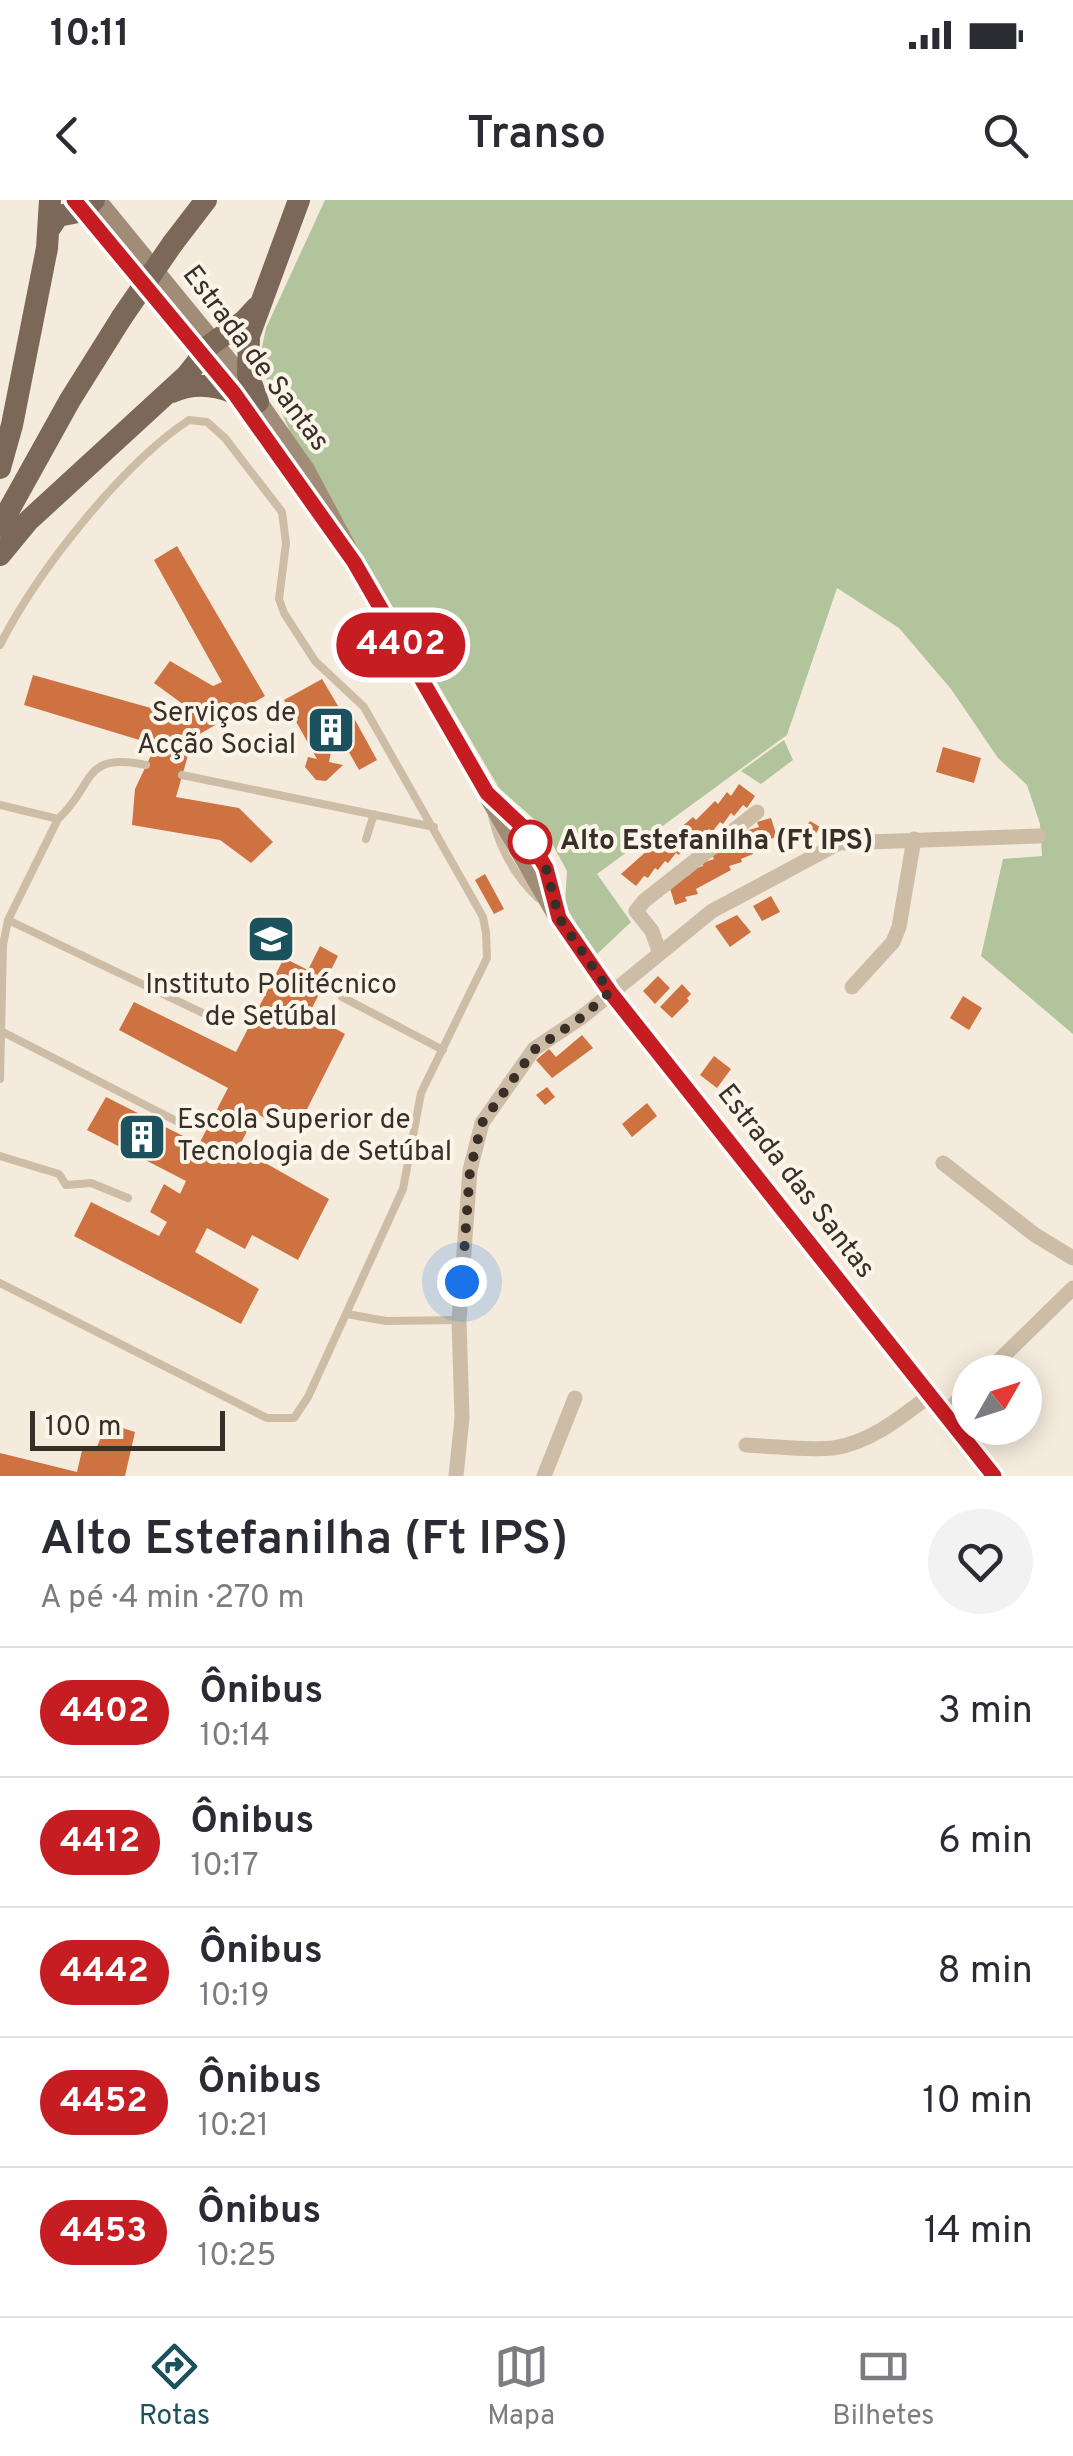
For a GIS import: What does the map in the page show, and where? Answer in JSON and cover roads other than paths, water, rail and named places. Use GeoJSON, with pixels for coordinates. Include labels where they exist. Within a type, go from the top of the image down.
{"type":"FeatureCollection","features":[{"type":"Feature","properties":{"kind":"main road"},"geometry":{"type":"LineString","coordinates":[[0,468],[50,228],[50,200]]}},
{"type":"Feature","properties":{"kind":"main road"},"geometry":{"type":"LineString","coordinates":[[0,501],[52,402],[169,238],[191,200]]}},
{"type":"Feature","properties":{"kind":"main road"},"geometry":{"type":"LineString","coordinates":[[169,238],[206,200]]}},
{"type":"Feature","properties":{"kind":"main road"},"geometry":{"type":"LineString","coordinates":[[258,402],[248,374],[247,354],[257,307],[300,200]]}},
{"type":"Feature","properties":{"kind":"main road"},"geometry":{"type":"LineString","coordinates":[[50,228],[63,213],[86,203]]}},
{"type":"Feature","properties":{"kind":"main road","name":"Estrada de Santas"},"geometry":{"type":"LineString","coordinates":[[86,203],[206,347],[258,402],[304,470],[559,918]]}},
{"type":"Feature","properties":{"kind":"main road"},"geometry":{"type":"LineString","coordinates":[[0,556],[40,510],[195,367],[206,347],[244,322],[257,307]]}},
{"type":"Feature","properties":{"kind":"main road"},"geometry":{"type":"LineString","coordinates":[[0,526],[118,312]]}},
{"type":"Feature","properties":{"kind":"main road","name":"Estrada de Santas"},"geometry":{"type":"LineString","coordinates":[[206,347],[234,393],[354,562]]}},
{"type":"Feature","properties":{"kind":"main road"},"geometry":{"type":"LineString","coordinates":[[160,399],[175,390],[197,386],[234,393]]}},
{"type":"Feature","properties":{"kind":"main road","name":"Estrada das Santas"},"geometry":{"type":"LineString","coordinates":[[559,918],[610,992],[994,1476]]}},
{"type":"Feature","properties":{"kind":"street"},"geometry":{"type":"LineString","coordinates":[[659,951],[652,931],[636,911],[757,812]]}},
{"type":"Feature","properties":{"kind":"street"},"geometry":{"type":"LineString","coordinates":[[456,1476],[462,1418],[460,1320],[470,1170],[482,1123],[534,1050],[582,1017],[712,911],[839,843],[1040,836]]}},
{"type":"Feature","properties":{"kind":"street"},"geometry":{"type":"LineString","coordinates":[[852,987],[893,942],[900,926],[914,839]]}},
{"type":"Feature","properties":{"kind":"street"},"geometry":{"type":"LineString","coordinates":[[943,1163],[1035,1236],[1073,1258]]}},
{"type":"Feature","properties":{"kind":"street"},"geometry":{"type":"LineString","coordinates":[[1004,1355],[1073,1288]]}},
{"type":"Feature","properties":{"kind":"street"},"geometry":{"type":"LineString","coordinates":[[746,1445],[834,1448],[890,1425],[929,1396]]}},
{"type":"Feature","properties":{"kind":"street"},"geometry":{"type":"LineString","coordinates":[[544,1476],[575,1398]]}},
{"type":"Feature","properties":{"kind":"street"},"geometry":{"type":"LineString","coordinates":[[944,1414],[952,1406]]}},
{"type":"Feature","properties":{"kind":"lane"},"geometry":{"type":"LineString","coordinates":[[0,646],[43,574],[134,464],[189,420],[207,422],[225,438],[282,512],[286,543],[278,598],[284,613],[314,661],[361,702],[482,917],[487,958],[420,1093],[403,1189],[347,1314],[294,1418],[267,1418],[0,1283]]}},
{"type":"Feature","properties":{"kind":"lane"},"geometry":{"type":"LineString","coordinates":[[0,1079],[3,945],[8,920],[58,818],[68,810],[96,768],[122,760],[146,765]]}},
{"type":"Feature","properties":{"kind":"lane"},"geometry":{"type":"LineString","coordinates":[[182,774],[434,827]]}},
{"type":"Feature","properties":{"kind":"lane"},"geometry":{"type":"LineString","coordinates":[[0,805],[58,818]]}},
{"type":"Feature","properties":{"kind":"lane"},"geometry":{"type":"LineString","coordinates":[[366,839],[374,814]]}},
{"type":"Feature","properties":{"kind":"lane"},"geometry":{"type":"LineString","coordinates":[[8,920],[207,1016]]}},
{"type":"Feature","properties":{"kind":"lane"},"geometry":{"type":"LineString","coordinates":[[342,998],[443,1050]]}},
{"type":"Feature","properties":{"kind":"lane"},"geometry":{"type":"LineString","coordinates":[[1,1031],[190,1128]]}},
{"type":"Feature","properties":{"kind":"lane"},"geometry":{"type":"LineString","coordinates":[[0,1156],[60,1174],[66,1185],[91,1183],[128,1198]]}},
{"type":"Feature","properties":{"kind":"lane"},"geometry":{"type":"LineString","coordinates":[[347,1314],[386,1321],[460,1320]]}},
{"type":"Feature","properties":{"kind":"place","name":"Serviços de Acção Social"},"geometry":{"type":"Point","coordinates":[331,730]}},
{"type":"Feature","properties":{"kind":"place","name":"Alto Estefanilha (Ft IPS)"},"geometry":{"type":"Point","coordinates":[530,842]}},
{"type":"Feature","properties":{"kind":"place","name":"Instituto Politécnico de Setúbal"},"geometry":{"type":"Point","coordinates":[271,939]}},
{"type":"Feature","properties":{"kind":"place","name":"Escola Superior de Tecnologia de Setúbal"},"geometry":{"type":"Point","coordinates":[142,1137]}}]}
